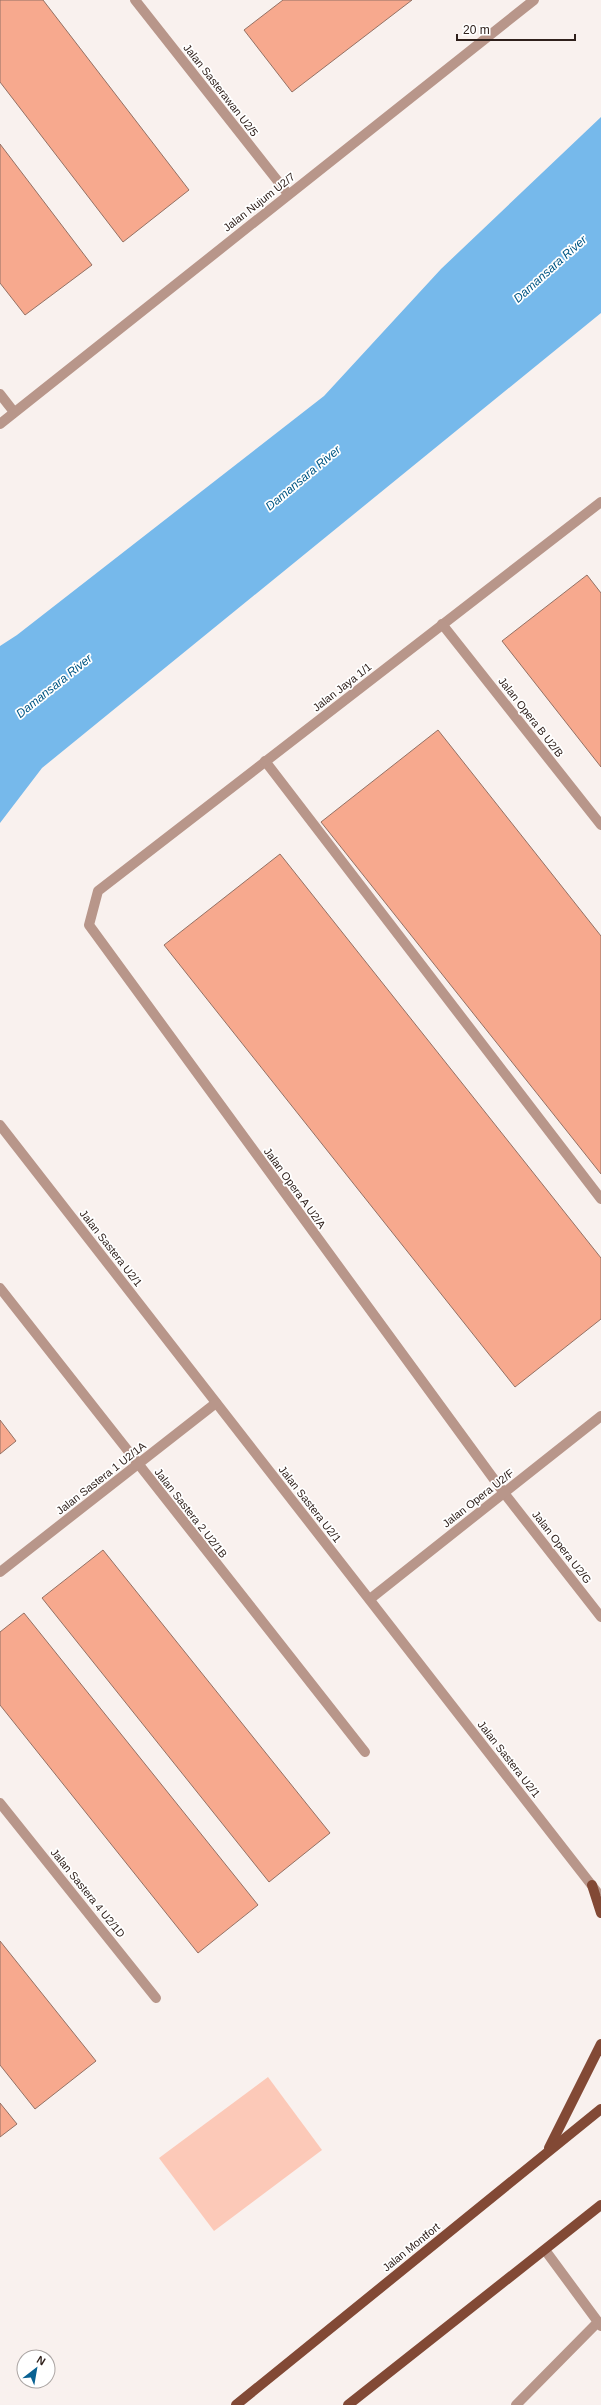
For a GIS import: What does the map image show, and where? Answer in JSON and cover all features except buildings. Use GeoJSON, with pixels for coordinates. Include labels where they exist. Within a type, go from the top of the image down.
{"type":"FeatureCollection","features":[{"type":"Feature","properties":{"kind":"main road"},"geometry":{"type":"LineString","coordinates":[[596,1887],[601,1913]]}},
{"type":"Feature","properties":{"kind":"main road"},"geometry":{"type":"LineString","coordinates":[[547,2152],[601,2044]]}},
{"type":"Feature","properties":{"kind":"main road","name":"Jalan Montfort"},"geometry":{"type":"LineString","coordinates":[[236,2405],[601,2109]]}},
{"type":"Feature","properties":{"kind":"main road"},"geometry":{"type":"LineString","coordinates":[[348,2405],[601,2205]]}},
{"type":"Feature","properties":{"kind":"street","name":"Jalan Sasterawan U2/5"},"geometry":{"type":"LineString","coordinates":[[135,0],[288,194]]}},
{"type":"Feature","properties":{"kind":"street","name":"Jalan Nujum U2/7"},"geometry":{"type":"LineString","coordinates":[[0,424],[534,0]]}},
{"type":"Feature","properties":{"kind":"street"},"geometry":{"type":"LineString","coordinates":[[0,394],[14,412]]}},
{"type":"Feature","properties":{"kind":"street","name":"Jalan Jaya 1/1"},"geometry":{"type":"LineString","coordinates":[[98,891],[601,502]]}},
{"type":"Feature","properties":{"kind":"street","name":"Jalan Opera B U2/B"},"geometry":{"type":"LineString","coordinates":[[442,624],[601,825]]}},
{"type":"Feature","properties":{"kind":"street"},"geometry":{"type":"LineString","coordinates":[[265,761],[601,1199]]}},
{"type":"Feature","properties":{"kind":"street","name":"Jalan Opera A U2/A"},"geometry":{"type":"LineString","coordinates":[[98,891],[89,925],[504,1493]]}},
{"type":"Feature","properties":{"kind":"street","name":"Jalan Sastera U2/1"},"geometry":{"type":"LineString","coordinates":[[0,1125],[596,1887],[601,1897]]}},
{"type":"Feature","properties":{"kind":"street","name":"Jalan Sastera 2 U2/1B"},"geometry":{"type":"LineString","coordinates":[[0,1288],[365,1752]]}},
{"type":"Feature","properties":{"kind":"street","name":"Jalan Sastera 1 U2/1A"},"geometry":{"type":"LineString","coordinates":[[0,1572],[216,1403]]}},
{"type":"Feature","properties":{"kind":"street","name":"Jalan Opera U2/F"},"geometry":{"type":"LineString","coordinates":[[370,1599],[601,1416]]}},
{"type":"Feature","properties":{"kind":"street","name":"Jalan Opera U2/G"},"geometry":{"type":"LineString","coordinates":[[504,1493],[601,1617]]}},
{"type":"Feature","properties":{"kind":"street","name":"Jalan Sastera 4 U2/1D"},"geometry":{"type":"LineString","coordinates":[[0,1803],[156,1998]]}},
{"type":"Feature","properties":{"kind":"street"},"geometry":{"type":"LineString","coordinates":[[516,2405],[599,2324],[545,2250]]}},
{"type":"Feature","properties":{"kind":"shaded area"},"geometry":{"type":"Polygon","coordinates":[[[268,2077],[322,2150],[214,2231],[159,2158],[268,2077]]]}},
{"type":"Feature","properties":{"kind":"water","name":"Damansara River"},"geometry":{"type":"Polygon","coordinates":[[[601,117],[601,313],[42,768],[0,823],[0,646],[17,635],[324,396],[441,269],[601,117]]]}}]}
